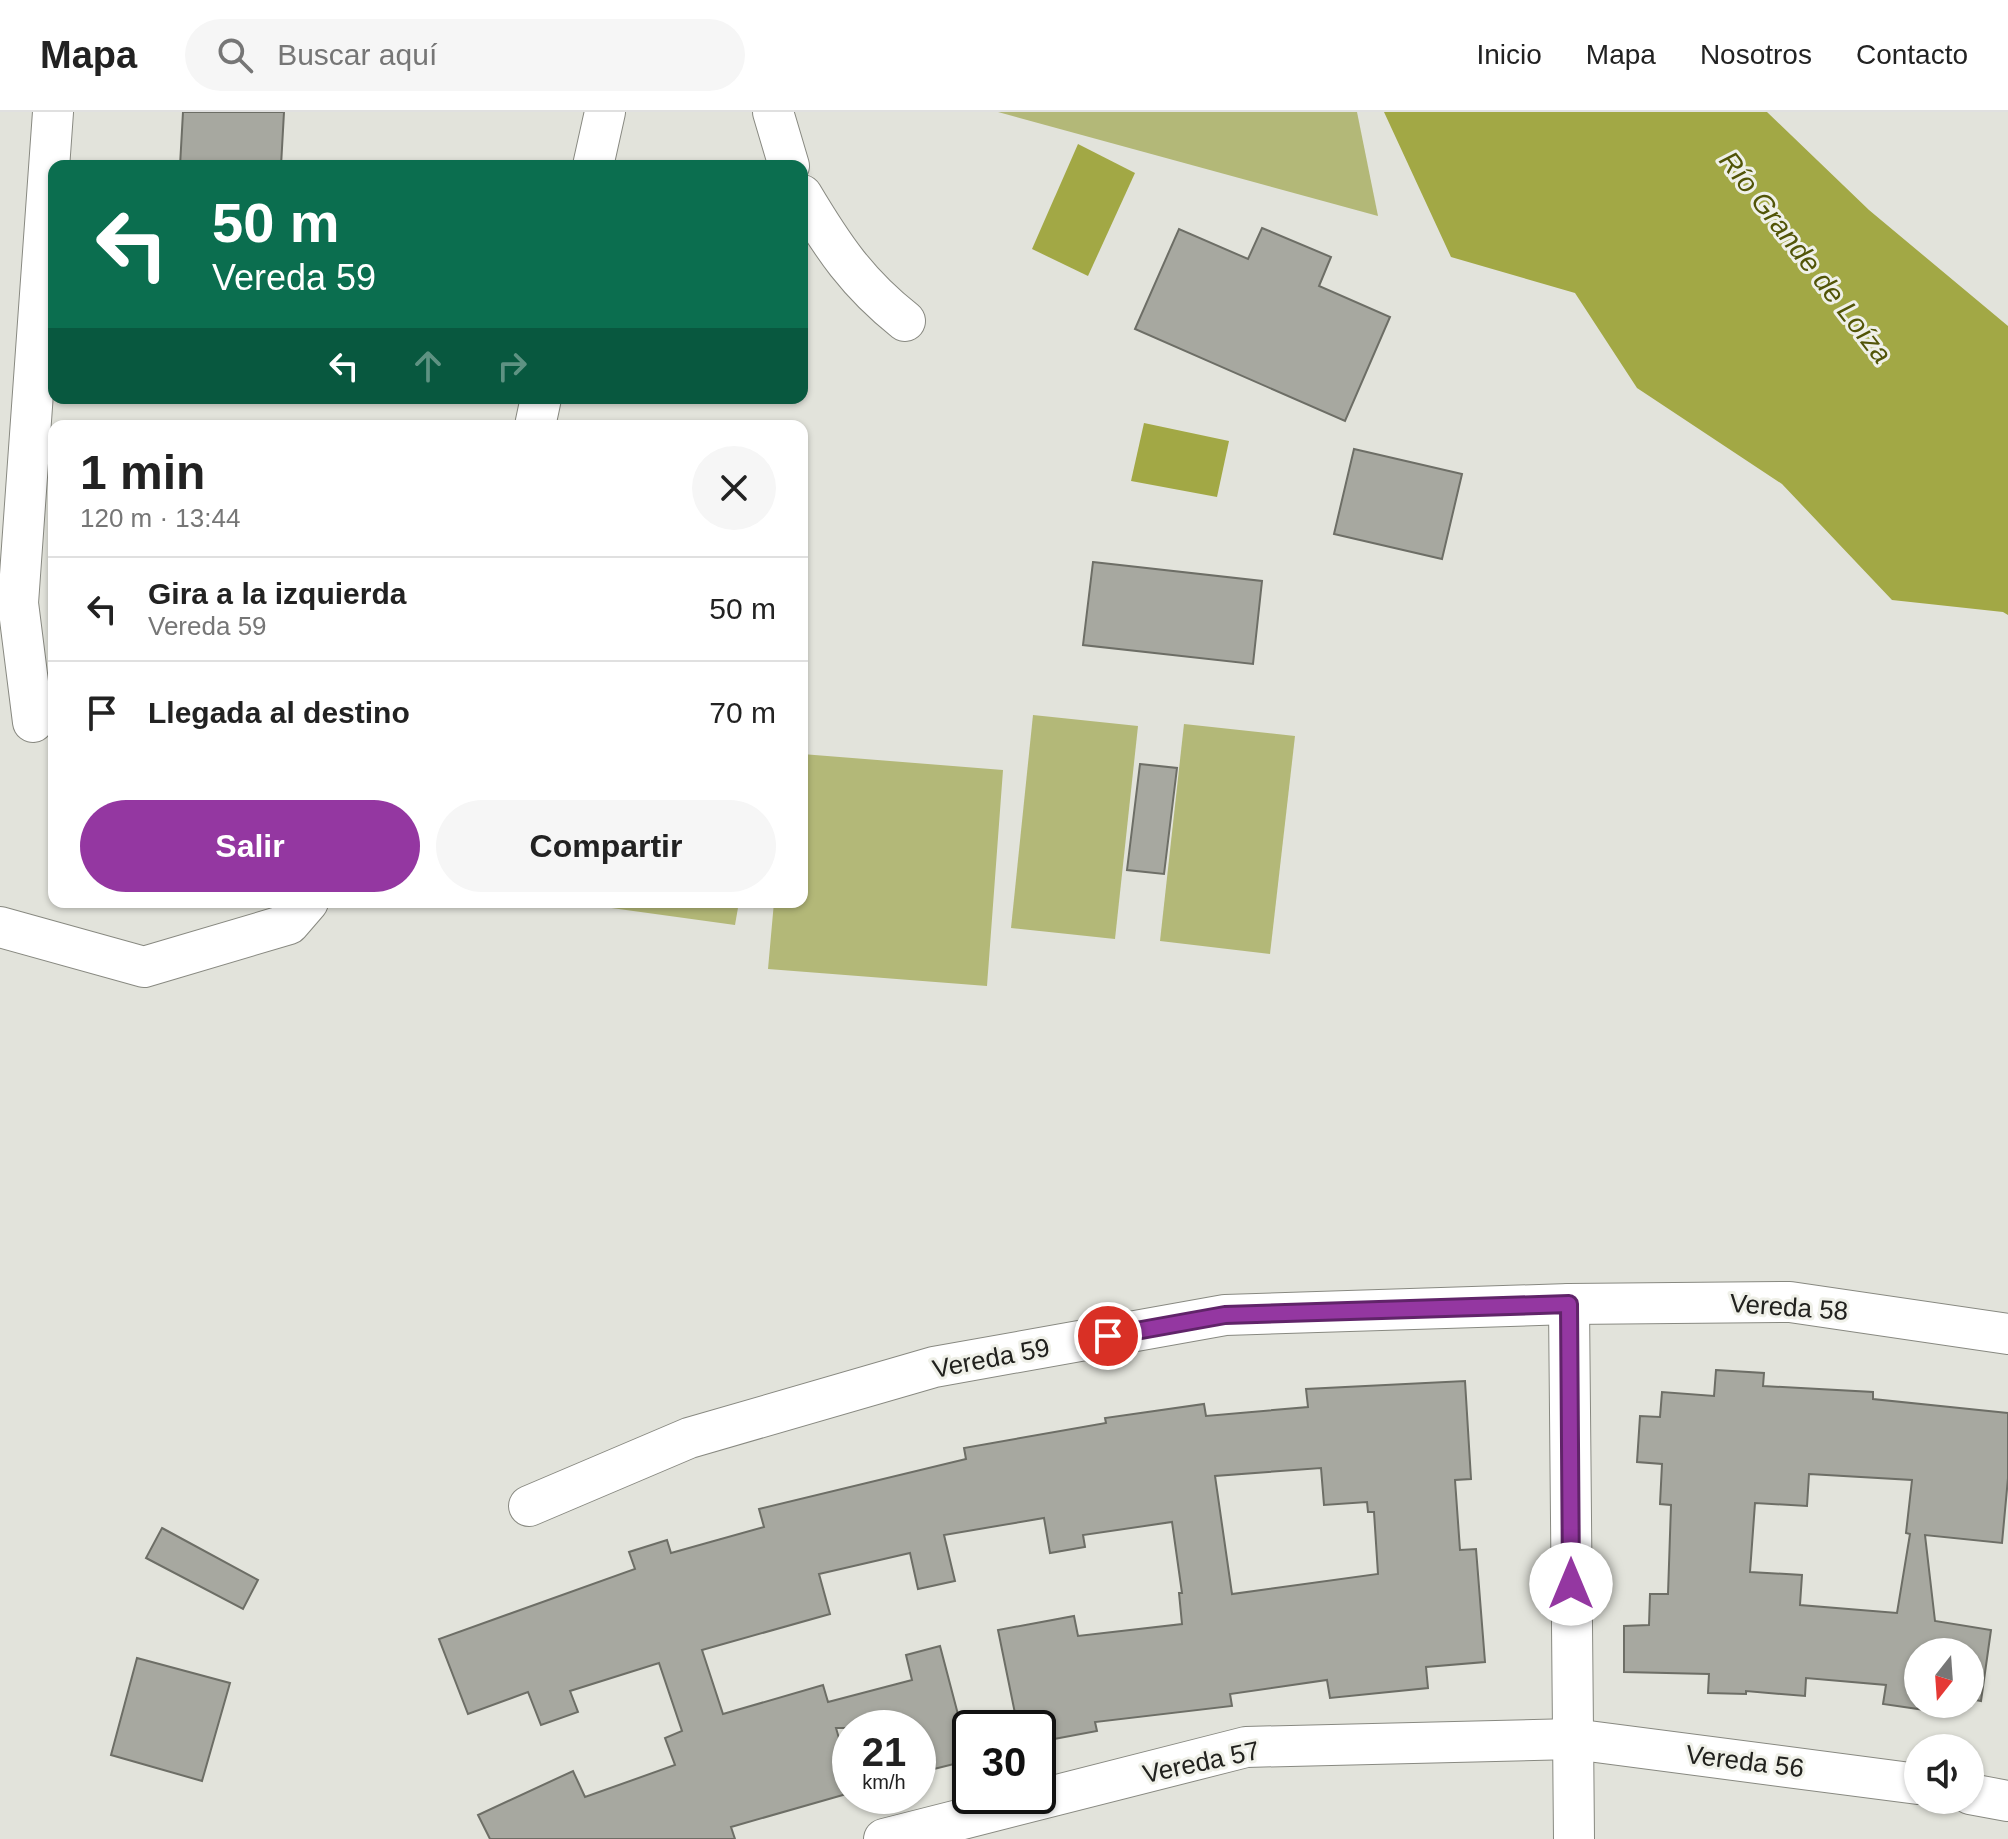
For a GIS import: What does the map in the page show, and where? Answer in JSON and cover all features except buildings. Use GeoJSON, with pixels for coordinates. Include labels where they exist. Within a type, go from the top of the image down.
{"type":"FeatureCollection","features":[{"type":"Feature","properties":{"kind":"street"},"geometry":{"type":"LineString","coordinates":[[50,160],[53,112]]}},
{"type":"Feature","properties":{"kind":"street"},"geometry":{"type":"LineString","coordinates":[[594,160],[605,112]]}},
{"type":"Feature","properties":{"kind":"street"},"geometry":{"type":"LineString","coordinates":[[773,112],[787,160]]}},
{"type":"Feature","properties":{"kind":"street"},"geometry":{"type":"LineString","coordinates":[[33,722],[18,603],[48,182]]}},
{"type":"Feature","properties":{"kind":"street"},"geometry":{"type":"LineString","coordinates":[[808,205],[836,252],[871,294],[905,321]]}},
{"type":"Feature","properties":{"kind":"street"},"geometry":{"type":"LineString","coordinates":[[0,927],[144,967],[289,924],[303,908]]}},
{"type":"Feature","properties":{"kind":"street","name":"Vereda 58"},"geometry":{"type":"LineString","coordinates":[[1569,1304],[1790,1302],[2008,1334]]}},
{"type":"Feature","properties":{"kind":"street"},"geometry":{"type":"LineString","coordinates":[[1569,1304],[1574,1839]]}},
{"type":"Feature","properties":{"kind":"street","name":"Vereda 59"},"geometry":{"type":"LineString","coordinates":[[529,1506],[689,1438],[934,1367],[1225,1315],[1569,1304]]}},
{"type":"Feature","properties":{"kind":"street","name":"Vereda 56"},"geometry":{"type":"LineString","coordinates":[[1573,1739],[1904,1782]]}},
{"type":"Feature","properties":{"kind":"street","name":"Vereda 57"},"geometry":{"type":"LineString","coordinates":[[884,1839],[1246,1747],[1573,1739]]}},
{"type":"Feature","properties":{"kind":"street"},"geometry":{"type":"LineString","coordinates":[[1984,1797],[2008,1801]]}},
{"type":"Feature","properties":{"kind":"shaded area"},"geometry":{"type":"Polygon","coordinates":[[[998,112],[1357,112],[1378,216],[998,112]]]}},
{"type":"Feature","properties":{"kind":"shaded area"},"geometry":{"type":"Polygon","coordinates":[[[1033,715],[1138,726],[1115,939],[1011,928],[1033,715]]]}},
{"type":"Feature","properties":{"kind":"shaded area"},"geometry":{"type":"Polygon","coordinates":[[[1184,724],[1295,736],[1270,954],[1160,941],[1184,724]]]}},
{"type":"Feature","properties":{"kind":"shaded area"},"geometry":{"type":"Polygon","coordinates":[[[808,754],[1003,770],[987,986],[768,969],[773,908],[808,908],[808,754]]]}},
{"type":"Feature","properties":{"kind":"shaded area"},"geometry":{"type":"Polygon","coordinates":[[[612,908],[738,908],[735,925],[612,908]]]}},
{"type":"Feature","properties":{"kind":"water","name":"Río Grande de Loíza"},"geometry":{"type":"Polygon","coordinates":[[[1384,112],[1767,112],[1869,210],[2008,326],[2008,615],[1892,600],[1782,484],[1637,388],[1575,293],[1451,257],[1384,112]]]}},
{"type":"Feature","properties":{"kind":"water"},"geometry":{"type":"Polygon","coordinates":[[[1078,144],[1135,173],[1088,276],[1032,249],[1078,144]]]}},
{"type":"Feature","properties":{"kind":"water"},"geometry":{"type":"Polygon","coordinates":[[[1144,423],[1229,441],[1217,497],[1131,481],[1144,423]]]}},
{"type":"Feature","properties":{"kind":"route"},"geometry":{"type":"LineString","coordinates":[[1108,1336],[1225,1315],[1569,1304],[1571,1584]]}}]}
